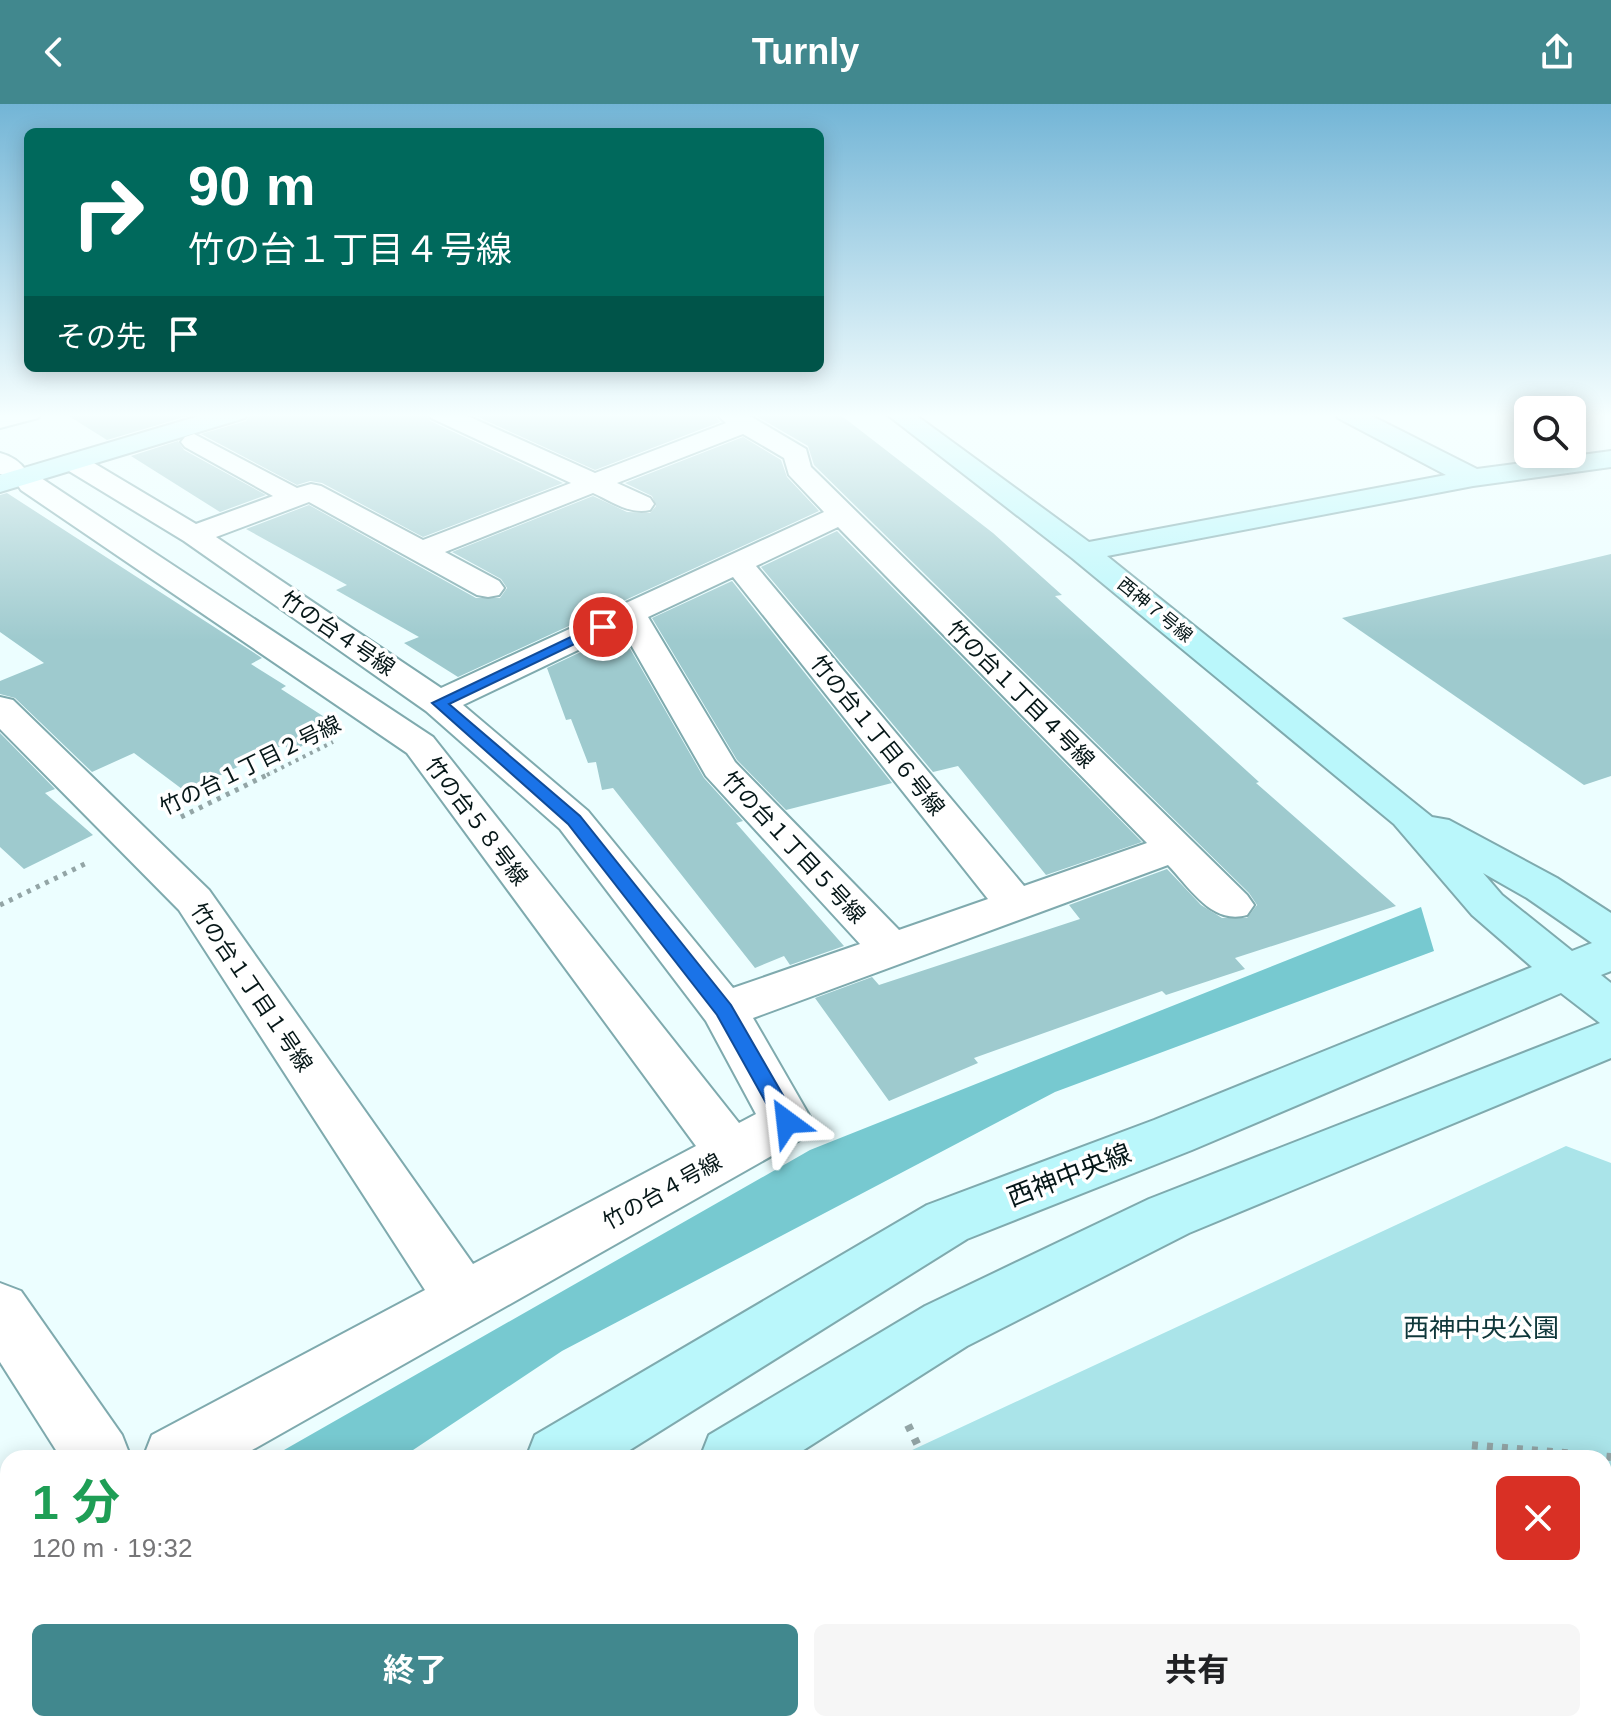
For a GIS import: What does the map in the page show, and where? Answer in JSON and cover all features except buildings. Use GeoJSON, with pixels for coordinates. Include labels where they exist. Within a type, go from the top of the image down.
{"type":"FeatureCollection","features":[{"type":"Feature","properties":{"kind":"street","name":"竹の台５８号線"},"geometry":{"type":"LineString","coordinates":[[32,489],[420,745],[732,1153]]}},
{"type":"Feature","properties":{"kind":"street","name":"竹の台４号線"},"geometry":{"type":"LineString","coordinates":[[118,489],[194,535],[439,703],[574,820],[724,1010],[787,1122],[190,1450]]}},
{"type":"Feature","properties":{"kind":"street"},"geometry":{"type":"LineString","coordinates":[[279,489],[296,498]]}},
{"type":"Feature","properties":{"kind":"street"},"geometry":{"type":"LineString","coordinates":[[421,551],[585,489]]}},
{"type":"Feature","properties":{"kind":"street"},"geometry":{"type":"LineString","coordinates":[[608,489],[640,504]]}},
{"type":"Feature","properties":{"kind":"street","name":"竹の台１丁目４号線"},"geometry":{"type":"LineString","coordinates":[[817,489],[1232,905]]}},
{"type":"Feature","properties":{"kind":"street","name":"西神７号線"},"geometry":{"type":"LineString","coordinates":[[999,489],[1083,552],[1408,815]]}},
{"type":"Feature","properties":{"kind":"street"},"geometry":{"type":"LineString","coordinates":[[1083,552],[1415,489]]}},
{"type":"Feature","properties":{"kind":"street"},"geometry":{"type":"LineString","coordinates":[[194,535],[311,492],[488,588]]}},
{"type":"Feature","properties":{"kind":"street"},"geometry":{"type":"LineString","coordinates":[[439,703],[842,514]]}},
{"type":"Feature","properties":{"kind":"street","name":"竹の台１丁目６号線"},"geometry":{"type":"LineString","coordinates":[[739,564],[1016,905]]}},
{"type":"Feature","properties":{"kind":"street","name":"竹の台１丁目５号線"},"geometry":{"type":"LineString","coordinates":[[630,614],[720,768],[892,951]]}},
{"type":"Feature","properties":{"kind":"street","name":"竹の台１丁目１号線"},"geometry":{"type":"LineString","coordinates":[[0,708],[194,900],[464,1300]]}},
{"type":"Feature","properties":{"kind":"street"},"geometry":{"type":"LineString","coordinates":[[1408,815],[1542,888],[1611,934]]}},
{"type":"Feature","properties":{"kind":"street"},"geometry":{"type":"LineString","coordinates":[[1408,815],[1487,905],[1588,962],[1611,1009]]}},
{"type":"Feature","properties":{"kind":"street"},"geometry":{"type":"LineString","coordinates":[[724,1010],[1175,848]]}},
{"type":"Feature","properties":{"kind":"street","name":"西神中央線"},"geometry":{"type":"LineString","coordinates":[[571,1450],[947,1222],[1173,1135],[1588,962]]}},
{"type":"Feature","properties":{"kind":"street"},"geometry":{"type":"LineString","coordinates":[[745,1450],[946,1326],[1169,1216],[1611,1038]]}},
{"type":"Feature","properties":{"kind":"street"},"geometry":{"type":"LineString","coordinates":[[0,1310],[94,1450]]}},
{"type":"Feature","properties":{"kind":"path","name":"竹の台１丁目２号線"},"geometry":{"type":"LineString","coordinates":[[0,905],[380,719]]}},
{"type":"Feature","properties":{"kind":"path"},"geometry":{"type":"LineString","coordinates":[[908,1425],[920,1450]]}},
{"type":"Feature","properties":{"kind":"path"},"geometry":{"type":"LineString","coordinates":[[1470,1450],[1470,1445],[1529,1450]]}},
{"type":"Feature","properties":{"kind":"green space","name":"西神中央公園"},"geometry":{"type":"Polygon","coordinates":[[[1566,1146],[1611,1163],[1611,1450],[912,1450],[1566,1146]]]}},
{"type":"Feature","properties":{"kind":"shaded area"},"geometry":{"type":"Polygon","coordinates":[[[1421,907],[1434,951],[1055,1092],[562,1351],[413,1450],[284,1450],[810,1150],[1421,907]]]}},
{"type":"Feature","properties":{"kind":"route"},"geometry":{"type":"LineString","coordinates":[[603,627],[439,703],[574,820],[724,1010],[787,1122]]}}]}
